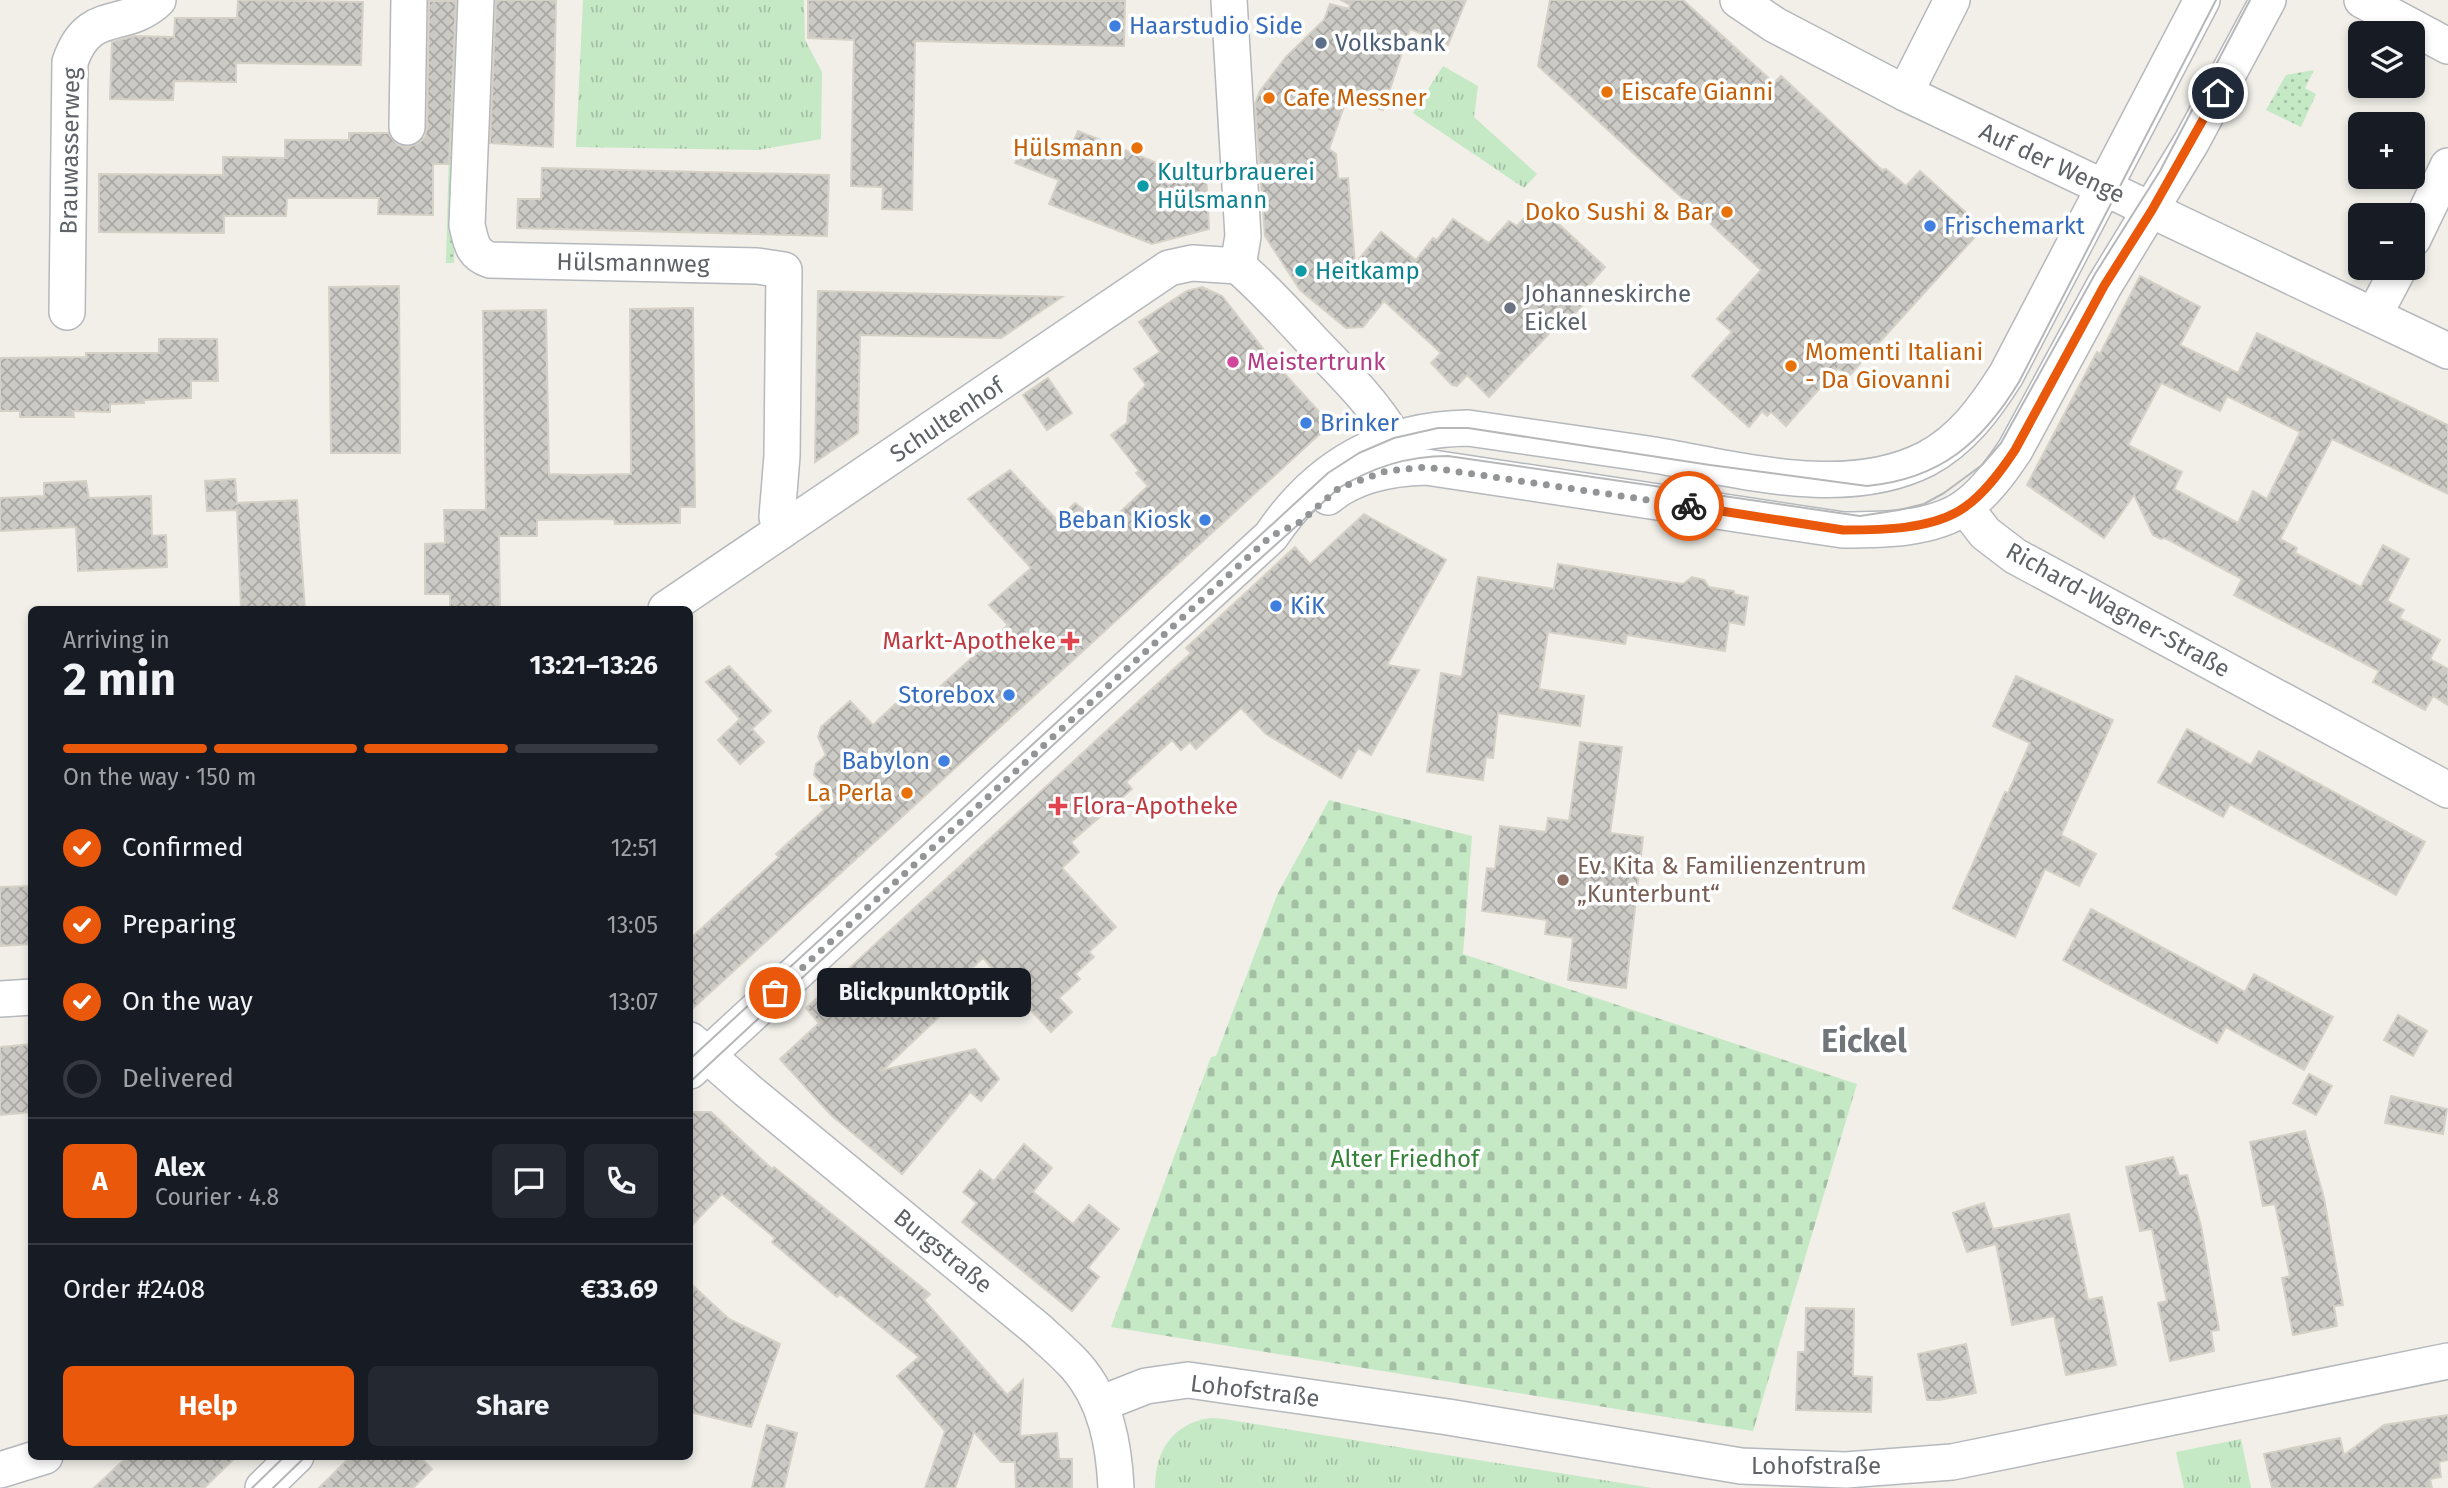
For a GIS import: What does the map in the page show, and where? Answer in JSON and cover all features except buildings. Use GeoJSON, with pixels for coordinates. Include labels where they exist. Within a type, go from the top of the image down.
{"type":"FeatureCollection","features":[{"type":"Feature","properties":{"kind":"street","name":"Brauwasserweg"},"geometry":{"type":"LineString","coordinates":[[67,312],[70,62],[81,37],[91,28],[113,19],[132,16],[158,0]]}},
{"type":"Feature","properties":{"kind":"street"},"geometry":{"type":"LineString","coordinates":[[407,127],[410,0]]}},
{"type":"Feature","properties":{"kind":"street","name":"Hülsmannweg"},"geometry":{"type":"LineString","coordinates":[[475,0],[467,225],[472,247],[479,257],[490,260],[784,270],[782,456],[776,517],[781,531]]}},
{"type":"Feature","properties":{"kind":"street"},"geometry":{"type":"LineString","coordinates":[[1229,0],[1243,236],[1238,267],[1255,281],[1380,415],[1400,453]]}},
{"type":"Feature","properties":{"kind":"street","name":"Auf der Wenge"},"geometry":{"type":"LineString","coordinates":[[1738,0],[1775,25],[1905,93],[2448,351]]}},
{"type":"Feature","properties":{"kind":"street"},"geometry":{"type":"LineString","coordinates":[[1905,93],[1952,0]]}},
{"type":"Feature","properties":{"kind":"street"},"geometry":{"type":"LineString","coordinates":[[1400,453],[1438,428],[1468,428],[1822,481],[1889,473],[1926,458],[1945,447],[1986,406],[2006,375],[2202,0]]}},
{"type":"Feature","properties":{"kind":"street"},"geometry":{"type":"LineString","coordinates":[[695,1055],[1271,536],[1287,512],[1328,473],[1359,453],[1400,453],[1446,469],[1843,530],[1880,530],[1913,526],[1965,507],[1999,474],[2015,450],[2104,286],[2191,143],[2268,0]]}},
{"type":"Feature","properties":{"kind":"street"},"geometry":{"type":"LineString","coordinates":[[2362,0],[2448,46]]}},
{"type":"Feature","properties":{"kind":"street"},"geometry":{"type":"LineString","coordinates":[[2425,214],[2448,166]]}},
{"type":"Feature","properties":{"kind":"street","name":"Schultenhof"},"geometry":{"type":"LineString","coordinates":[[670,606],[1169,268],[1192,263],[1238,267]]}},
{"type":"Feature","properties":{"kind":"street"},"geometry":{"type":"LineString","coordinates":[[2374,315],[2393,280]]}},
{"type":"Feature","properties":{"kind":"street","name":"Richard-Wagner-Straße"},"geometry":{"type":"LineString","coordinates":[[1965,507],[1985,533],[2015,556],[2448,790]]}},
{"type":"Feature","properties":{"kind":"street"},"geometry":{"type":"LineString","coordinates":[[0,999],[28,997]]}},
{"type":"Feature","properties":{"kind":"street","name":"Burgstraße"},"geometry":{"type":"LineString","coordinates":[[695,1055],[1037,1328],[1078,1368],[1100,1404],[1112,1440],[1116,1488]]}},
{"type":"Feature","properties":{"kind":"street","name":"Lohofstraße"},"geometry":{"type":"LineString","coordinates":[[1100,1404],[1146,1386],[1188,1380],[1448,1417],[1741,1466],[1846,1470],[1952,1462],[2448,1361]]}},
{"type":"Feature","properties":{"kind":"street"},"geometry":{"type":"LineString","coordinates":[[0,1470],[32,1460]]}},
{"type":"Feature","properties":{"kind":"street"},"geometry":{"type":"LineString","coordinates":[[263,1488],[292,1460]]}},
{"type":"Feature","properties":{"kind":"green space"},"geometry":{"type":"Polygon","coordinates":[[[453,0],[464,0],[454,263],[446,263],[453,0]]]}},
{"type":"Feature","properties":{"kind":"green space"},"geometry":{"type":"Polygon","coordinates":[[[583,0],[804,0],[805,40],[822,72],[821,139],[758,150],[576,147],[583,0]]]}},
{"type":"Feature","properties":{"kind":"green space"},"geometry":{"type":"Polygon","coordinates":[[[1443,66],[1478,86],[1474,117],[1537,174],[1524,188],[1413,113],[1443,66]]]}},
{"type":"Feature","properties":{"kind":"green space"},"geometry":{"type":"Polygon","coordinates":[[[2314,70],[2305,88],[2316,94],[2301,127],[2266,110],[2286,75],[2314,70]]]}},
{"type":"Feature","properties":{"kind":"green space","name":"Alter Friedhof"},"geometry":{"type":"Polygon","coordinates":[[[1329,800],[1472,836],[1463,954],[1857,1084],[1753,1431],[1111,1327],[1211,1057],[1216,1056],[1278,893],[1329,800]]]}},
{"type":"Feature","properties":{"kind":"green space"},"geometry":{"type":"Polygon","coordinates":[[[1210,1418],[1652,1488],[1155,1488],[1158,1462],[1168,1441],[1185,1426],[1210,1418]]]}},
{"type":"Feature","properties":{"kind":"green space"},"geometry":{"type":"Polygon","coordinates":[[[2241,1439],[2251,1488],[2184,1488],[2176,1452],[2241,1439]]]}},
{"type":"Feature","properties":{"kind":"tram line"},"geometry":{"type":"LineString","coordinates":[[693,1056],[1328,473],[1359,453],[1394,438],[1438,428],[1468,428],[1867,486],[1916,475],[1957,454],[1990,423],[2019,382],[2216,0]]}},
{"type":"Feature","properties":{"kind":"tram line"},"geometry":{"type":"LineString","coordinates":[[693,1079],[1078,722],[1339,488],[1365,474],[1404,461],[1448,456],[1860,516],[1924,504],[1944,493],[1982,465],[2001,443],[2095,274],[2160,171],[2250,0]]}},
{"type":"Feature","properties":{"kind":"tram line"},"geometry":{"type":"LineString","coordinates":[[252,1488],[281,1460]]}},
{"type":"Feature","properties":{"kind":"tram line"},"geometry":{"type":"LineString","coordinates":[[273,1488],[302,1460]]}},
{"type":"Feature","properties":{"kind":"way so far"},"geometry":{"type":"LineString","coordinates":[[775,993],[1271,536],[1300,522],[1339,488],[1386,471],[1426,467],[1689,506]]}},
{"type":"Feature","properties":{"kind":"place","name":"Haarstudio Side"},"geometry":{"type":"Point","coordinates":[1115,26]}},
{"type":"Feature","properties":{"kind":"place","name":"Volksbank"},"geometry":{"type":"Point","coordinates":[1321,43]}},
{"type":"Feature","properties":{"kind":"place","name":"Eiscafe Gianni"},"geometry":{"type":"Point","coordinates":[1607,92]}},
{"type":"Feature","properties":{"kind":"place","name":"Cafe Messner"},"geometry":{"type":"Point","coordinates":[1269,98]}},
{"type":"Feature","properties":{"kind":"place","name":"Hülsmann"},"geometry":{"type":"Point","coordinates":[1137,148]}},
{"type":"Feature","properties":{"kind":"place","name":"Kulturbrauerei Hülsmann"},"geometry":{"type":"Point","coordinates":[1143,186]}},
{"type":"Feature","properties":{"kind":"place","name":"Doko Sushi & Bar"},"geometry":{"type":"Point","coordinates":[1727,212]}},
{"type":"Feature","properties":{"kind":"place","name":"Frischemarkt"},"geometry":{"type":"Point","coordinates":[1930,226]}},
{"type":"Feature","properties":{"kind":"place","name":"Heitkamp"},"geometry":{"type":"Point","coordinates":[1301,271]}},
{"type":"Feature","properties":{"kind":"place","name":"Johanneskirche Eickel"},"geometry":{"type":"Point","coordinates":[1510,308]}},
{"type":"Feature","properties":{"kind":"place","name":"Meistertrunk"},"geometry":{"type":"Point","coordinates":[1233,362]}},
{"type":"Feature","properties":{"kind":"place","name":"Momenti Italiani - Da Giovanni"},"geometry":{"type":"Point","coordinates":[1791,366]}},
{"type":"Feature","properties":{"kind":"place","name":"Brinker"},"geometry":{"type":"Point","coordinates":[1306,423]}},
{"type":"Feature","properties":{"kind":"place","name":"Beban Kiosk"},"geometry":{"type":"Point","coordinates":[1205,520]}},
{"type":"Feature","properties":{"kind":"place","name":"KiK"},"geometry":{"type":"Point","coordinates":[1276,606]}},
{"type":"Feature","properties":{"kind":"place","name":"Markt-Apotheke"},"geometry":{"type":"Point","coordinates":[1070,641]}},
{"type":"Feature","properties":{"kind":"place","name":"Storebox"},"geometry":{"type":"Point","coordinates":[1009,695]}},
{"type":"Feature","properties":{"kind":"place","name":"Babylon"},"geometry":{"type":"Point","coordinates":[944,761]}},
{"type":"Feature","properties":{"kind":"place","name":"La Perla"},"geometry":{"type":"Point","coordinates":[907,793]}},
{"type":"Feature","properties":{"kind":"place","name":"Flora-Apotheke"},"geometry":{"type":"Point","coordinates":[1058,806]}},
{"type":"Feature","properties":{"kind":"place","name":"Ev. Kita & Familienzentrum „Kunterbunt“"},"geometry":{"type":"Point","coordinates":[1563,880]}},
{"type":"Feature","properties":{"kind":"place","name":"BlickpunktOptik"},"geometry":{"type":"Point","coordinates":[775,993]}},
{"type":"Feature","properties":{"kind":"district","name":"Eickel"},"geometry":{"type":"Point","coordinates":[1864,1041]}},
{"type":"Feature","properties":{"kind":"route"},"geometry":{"type":"LineString","coordinates":[[1689,506],[1843,530],[1880,530],[1913,526],[1965,507],[1999,474],[2015,450],[2104,286],[2152,210],[2218,93]]}}]}
